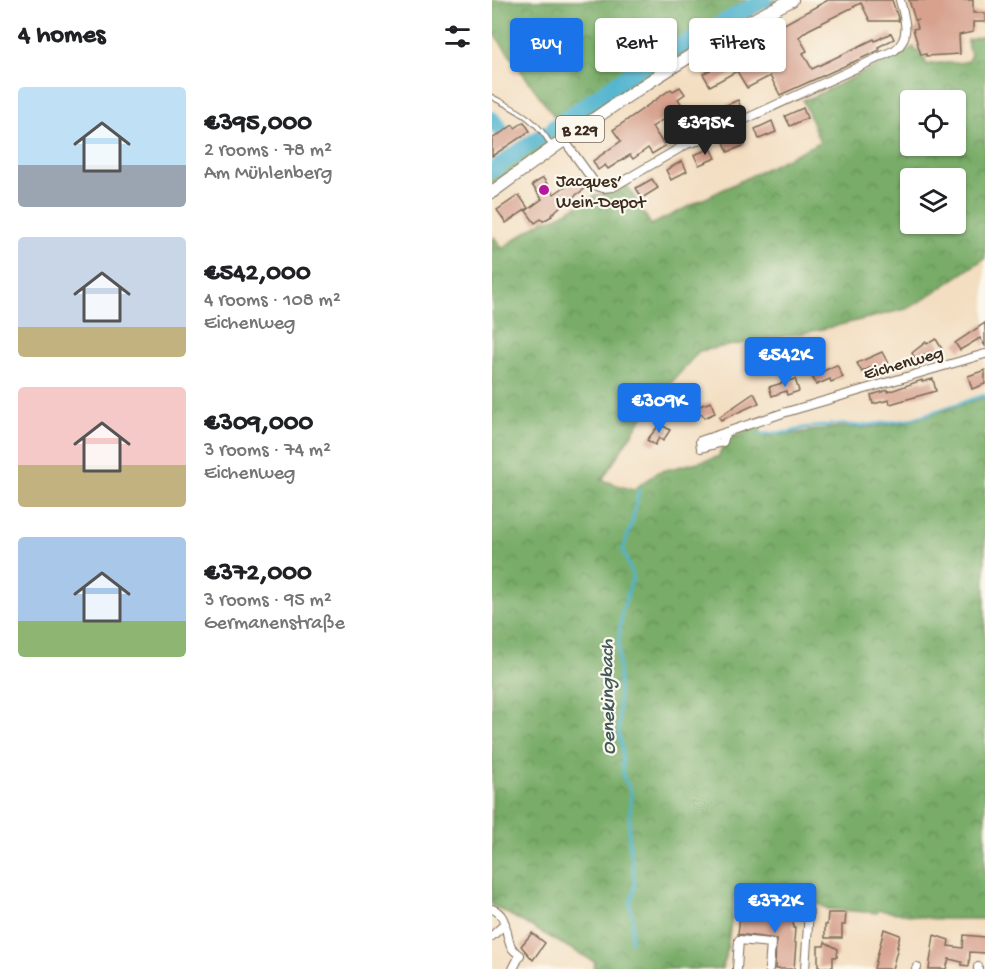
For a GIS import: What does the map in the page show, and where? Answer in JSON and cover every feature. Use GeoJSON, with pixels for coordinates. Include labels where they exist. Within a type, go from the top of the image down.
{"type":"FeatureCollection","features":[{"type":"Feature","properties":{"kind":"main road","name":"B 229"},"geometry":{"type":"LineString","coordinates":[[492,192],[669,69],[792,0]]}},
{"type":"Feature","properties":{"kind":"street"},"geometry":{"type":"LineString","coordinates":[[564,140],[597,186],[609,189],[687,144],[895,50],[902,44],[905,35],[906,23],[900,0]]}},
{"type":"Feature","properties":{"kind":"street","name":"Eichenweg"},"geometry":{"type":"LineString","coordinates":[[726,432],[985,354]]}},
{"type":"Feature","properties":{"kind":"street"},"geometry":{"type":"LineString","coordinates":[[492,909],[496,910],[505,924],[510,947],[520,955],[513,969]]}},
{"type":"Feature","properties":{"kind":"street"},"geometry":{"type":"LineString","coordinates":[[805,969],[809,911]]}},
{"type":"Feature","properties":{"kind":"street"},"geometry":{"type":"LineString","coordinates":[[492,936],[505,924]]}},
{"type":"Feature","properties":{"kind":"street"},"geometry":{"type":"LineString","coordinates":[[737,969],[739,940],[771,943],[769,969]]}},
{"type":"Feature","properties":{"kind":"lane"},"geometry":{"type":"LineString","coordinates":[[492,97],[528,116],[543,130],[553,148]]}},
{"type":"Feature","properties":{"kind":"green space"},"geometry":{"type":"Polygon","coordinates":[[[492,0],[779,0],[748,18],[689,18],[689,52],[677,59],[677,18],[595,18],[595,72],[655,72],[492,185],[492,163],[557,120],[522,72],[583,72],[583,18],[510,18],[510,56],[492,31],[492,0]]]}},
{"type":"Feature","properties":{"kind":"green space"},"geometry":{"type":"Polygon","coordinates":[[[985,36],[985,258],[906,309],[819,330],[699,351],[645,413],[602,480],[633,490],[658,472],[718,457],[727,437],[760,426],[761,435],[790,434],[839,427],[863,428],[906,422],[985,397],[985,919],[935,919],[879,910],[877,913],[828,909],[819,904],[735,895],[726,957],[722,969],[594,969],[595,962],[492,905],[492,239],[494,237],[502,248],[543,221],[553,219],[597,195],[616,192],[627,185],[651,225],[820,142],[803,100],[914,47],[923,55],[927,65],[968,61],[971,54],[968,40],[985,36]]]}},
{"type":"Feature","properties":{"kind":"building"},"geometry":{"type":"Polygon","coordinates":[[[828,0],[892,0],[899,21],[870,21],[861,3],[808,30],[799,37],[807,51],[803,53],[812,69],[891,33],[894,39],[878,47],[880,50],[780,95],[770,76],[747,88],[738,72],[786,72],[786,23],[828,0]]]}},
{"type":"Feature","properties":{"kind":"building"},"geometry":{"type":"Polygon","coordinates":[[[909,0],[973,0],[973,13],[985,13],[985,22],[973,22],[973,32],[959,35],[960,54],[921,55],[913,29],[918,28],[917,20],[915,20],[909,0]]]}},
{"type":"Feature","properties":{"kind":"building"},"geometry":{"type":"Polygon","coordinates":[[[707,72],[735,72],[710,86],[703,74],[707,72]]]}},
{"type":"Feature","properties":{"kind":"building"},"geometry":{"type":"Polygon","coordinates":[[[680,87],[685,94],[678,99],[698,129],[685,138],[672,118],[664,119],[652,127],[665,146],[652,154],[648,148],[633,159],[630,155],[608,169],[605,165],[598,170],[593,161],[621,141],[613,130],[671,89],[673,91],[680,87]]]}},
{"type":"Feature","properties":{"kind":"building"},"geometry":{"type":"Polygon","coordinates":[[[738,100],[743,113],[718,124],[713,111],[738,100]]]}},
{"type":"Feature","properties":{"kind":"building"},"geometry":{"type":"Polygon","coordinates":[[[803,108],[807,118],[790,126],[785,116],[803,108]]]}},
{"type":"Feature","properties":{"kind":"building"},"geometry":{"type":"Polygon","coordinates":[[[772,121],[776,132],[759,139],[755,129],[772,121]]]}},
{"type":"Feature","properties":{"kind":"building"},"geometry":{"type":"Polygon","coordinates":[[[524,122],[530,131],[492,156],[492,139],[513,125],[515,128],[524,122]]]}},
{"type":"Feature","properties":{"kind":"building"},"geometry":{"type":"Polygon","coordinates":[[[741,135],[745,145],[728,152],[724,142],[741,135]]]}},
{"type":"Feature","properties":{"kind":"building"},"geometry":{"type":"Polygon","coordinates":[[[711,148],[716,158],[699,165],[694,155],[711,148]]]}},
{"type":"Feature","properties":{"kind":"building"},"geometry":{"type":"Polygon","coordinates":[[[682,161],[687,171],[671,180],[666,170],[682,161]]]}},
{"type":"Feature","properties":{"kind":"building"},"geometry":{"type":"Polygon","coordinates":[[[579,177],[586,188],[563,204],[552,216],[535,223],[526,211],[542,199],[532,185],[543,178],[554,194],[579,177]]]}},
{"type":"Feature","properties":{"kind":"building"},"geometry":{"type":"Polygon","coordinates":[[[652,179],[658,188],[642,198],[636,188],[652,179]]]}},
{"type":"Feature","properties":{"kind":"building"},"geometry":{"type":"Polygon","coordinates":[[[519,195],[528,208],[506,223],[497,210],[519,195]]]}},
{"type":"Feature","properties":{"kind":"building"},"geometry":{"type":"Polygon","coordinates":[[[985,323],[985,346],[980,338],[960,350],[955,343],[985,323]]]}},
{"type":"Feature","properties":{"kind":"building"},"geometry":{"type":"Polygon","coordinates":[[[936,339],[942,349],[932,355],[929,352],[916,360],[912,353],[926,342],[927,344],[936,339]]]}},
{"type":"Feature","properties":{"kind":"building"},"geometry":{"type":"Polygon","coordinates":[[[882,352],[888,363],[877,369],[875,365],[862,372],[857,363],[882,352]]]}},
{"type":"Feature","properties":{"kind":"building"},"geometry":{"type":"Polygon","coordinates":[[[837,365],[843,377],[816,385],[812,376],[837,365]]]}},
{"type":"Feature","properties":{"kind":"building"},"geometry":{"type":"Polygon","coordinates":[[[985,370],[985,384],[972,389],[968,376],[985,370]]]}},
{"type":"Feature","properties":{"kind":"building"},"geometry":{"type":"Polygon","coordinates":[[[795,379],[799,391],[787,395],[786,391],[772,396],[769,387],[795,379]]]}},
{"type":"Feature","properties":{"kind":"building"},"geometry":{"type":"Polygon","coordinates":[[[933,379],[936,391],[890,404],[889,400],[873,404],[871,395],[933,379]]]}},
{"type":"Feature","properties":{"kind":"building"},"geometry":{"type":"Polygon","coordinates":[[[754,393],[759,403],[721,420],[719,417],[754,393]]]}},
{"type":"Feature","properties":{"kind":"building"},"geometry":{"type":"Polygon","coordinates":[[[711,402],[715,413],[704,418],[702,414],[689,420],[685,411],[711,402]]]}},
{"type":"Feature","properties":{"kind":"building"},"geometry":{"type":"Polygon","coordinates":[[[660,424],[670,430],[663,441],[659,438],[655,445],[647,440],[660,424]]]}},
{"type":"Feature","properties":{"kind":"building"},"geometry":{"type":"Polygon","coordinates":[[[777,906],[797,908],[793,928],[795,928],[794,942],[796,943],[794,969],[775,969],[776,939],[738,934],[740,916],[776,919],[777,906]]]}},
{"type":"Feature","properties":{"kind":"building"},"geometry":{"type":"Polygon","coordinates":[[[828,913],[846,913],[845,925],[842,925],[842,938],[825,938],[828,913]]]}},
{"type":"Feature","properties":{"kind":"building"},"geometry":{"type":"Polygon","coordinates":[[[884,929],[900,935],[898,947],[892,969],[874,969],[884,929]]]}},
{"type":"Feature","properties":{"kind":"building"},"geometry":{"type":"Polygon","coordinates":[[[532,933],[545,943],[533,960],[521,946],[532,933]]]}},
{"type":"Feature","properties":{"kind":"building"},"geometry":{"type":"Polygon","coordinates":[[[934,935],[949,940],[948,946],[963,948],[964,935],[985,937],[985,953],[970,952],[969,966],[949,959],[946,969],[929,969],[934,935]]]}},
{"type":"Feature","properties":{"kind":"building"},"geometry":{"type":"Polygon","coordinates":[[[825,942],[838,949],[837,957],[833,957],[833,967],[818,967],[818,946],[824,946],[825,942]]]}},
{"type":"Feature","properties":{"kind":"waterway"},"geometry":{"type":"LineString","coordinates":[[554,127],[635,70],[764,0]]}},
{"type":"Feature","properties":{"kind":"waterway"},"geometry":{"type":"LineString","coordinates":[[492,119],[502,132]]}},
{"type":"Feature","properties":{"kind":"waterway"},"geometry":{"type":"LineString","coordinates":[[492,170],[545,133]]}},
{"type":"Feature","properties":{"kind":"waterway","name":"Oenekingbach"},"geometry":{"type":"LineString","coordinates":[[760,434],[791,432],[804,428],[840,424],[860,426],[908,420],[985,395]]}},
{"type":"Feature","properties":{"kind":"waterway","name":"Oenekingbach"},"geometry":{"type":"LineString","coordinates":[[631,942],[633,918],[630,905],[635,886],[629,838],[631,791],[623,776],[622,746],[619,736],[619,638],[622,611],[633,577],[623,550],[639,490]]}},
{"type":"Feature","properties":{"kind":"place","name":"Jacques’ Wein-Depot"},"geometry":{"type":"Point","coordinates":[544,190]}}]}
